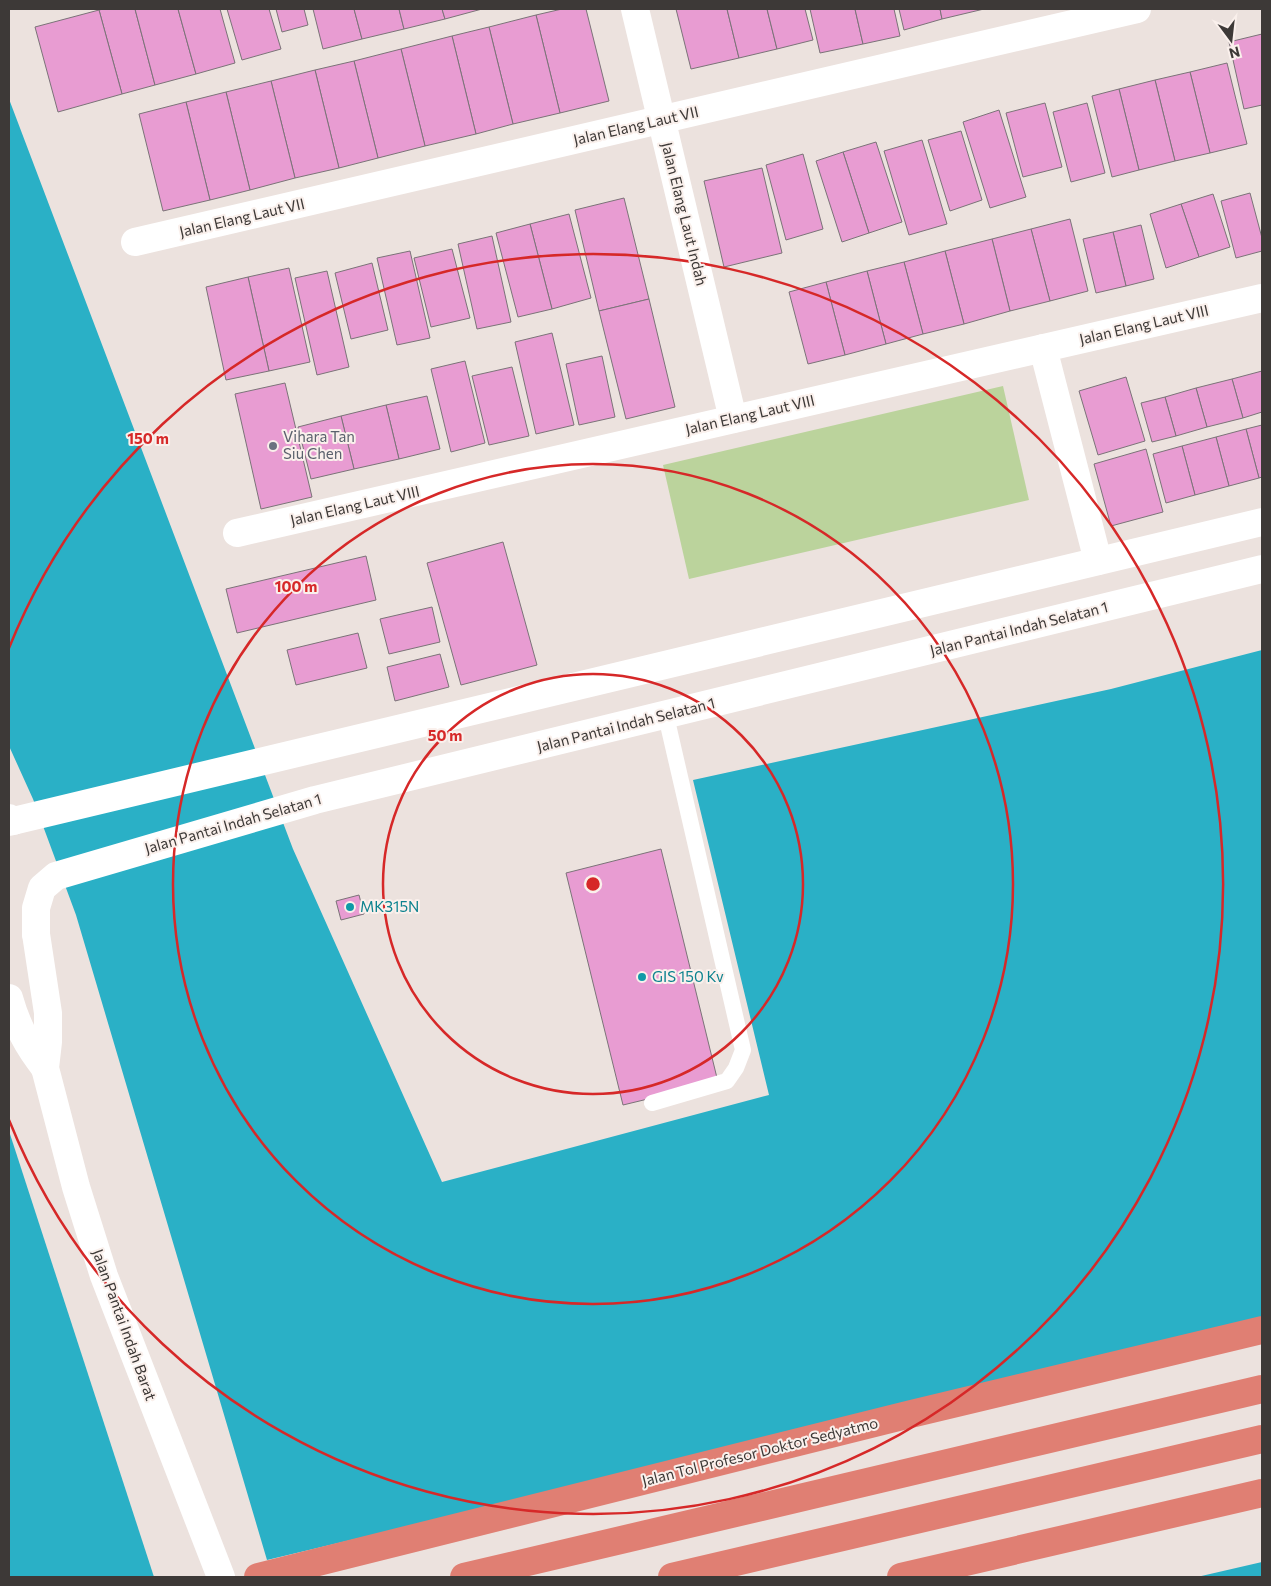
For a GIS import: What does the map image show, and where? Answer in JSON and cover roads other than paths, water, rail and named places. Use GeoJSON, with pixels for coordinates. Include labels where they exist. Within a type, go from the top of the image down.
{"type":"FeatureCollection","features":[{"type":"Feature","properties":{"kind":"highway","name":"Jalan Tol Profesor Doktor Sedyatmo"},"geometry":{"type":"LineString","coordinates":[[263,1576],[911,1414],[1262,1330]]}},
{"type":"Feature","properties":{"kind":"highway"},"geometry":{"type":"LineString","coordinates":[[464,1577],[1262,1389]]}},
{"type":"Feature","properties":{"kind":"highway"},"geometry":{"type":"LineString","coordinates":[[672,1577],[1262,1438]]}},
{"type":"Feature","properties":{"kind":"highway"},"geometry":{"type":"LineString","coordinates":[[901,1577],[1262,1493]]}},
{"type":"Feature","properties":{"kind":"street","name":"Jalan Elang Laut Indah"},"geometry":{"type":"LineString","coordinates":[[635,9],[733,419]]}},
{"type":"Feature","properties":{"kind":"street","name":"Jalan Elang Laut VII"},"geometry":{"type":"LineString","coordinates":[[135,242],[1137,9]]}},
{"type":"Feature","properties":{"kind":"street","name":"Jalan Elang Laut VIII"},"geometry":{"type":"LineString","coordinates":[[237,533],[1262,298]]}},
{"type":"Feature","properties":{"kind":"street"},"geometry":{"type":"LineString","coordinates":[[1043,348],[1098,561]]}},
{"type":"Feature","properties":{"kind":"street"},"geometry":{"type":"LineString","coordinates":[[16,819],[303,754],[1262,522]]}},
{"type":"Feature","properties":{"kind":"street","name":"Jalan Pantai Indah Selatan 1"},"geometry":{"type":"LineString","coordinates":[[36,934],[36,908],[42,888],[56,876],[315,800],[666,716],[1262,569]]}},
{"type":"Feature","properties":{"kind":"street","name":"Jalan Pantai Indah Barat"},"geometry":{"type":"LineString","coordinates":[[36,934],[48,1013],[48,1042],[45,1068],[76,1187],[104,1276],[221,1577]]}},
{"type":"Feature","properties":{"kind":"street","name":"Jalan Pantai Indah Barat"},"geometry":{"type":"LineString","coordinates":[[9,998],[16,1023],[29,1047],[45,1068]]}},
{"type":"Feature","properties":{"kind":"lane"},"geometry":{"type":"LineString","coordinates":[[652,1103],[727,1081],[736,1068],[743,1050],[666,716]]}},
{"type":"Feature","properties":{"kind":"water"},"geometry":{"type":"Polygon","coordinates":[[[9,99],[293,849],[442,1182],[769,1095],[693,780],[1111,689],[1262,650],[1262,1323],[267,1560],[76,915],[33,799],[9,746],[9,99]]]}},
{"type":"Feature","properties":{"kind":"water"},"geometry":{"type":"Polygon","coordinates":[[[9,1131],[154,1577],[9,1577],[9,1131]]]}},
{"type":"Feature","properties":{"kind":"water"},"geometry":{"type":"Polygon","coordinates":[[[1262,1562],[1262,1577],[1197,1577],[1262,1562]]]}},
{"type":"Feature","properties":{"kind":"place","name":"Vihara Tan Siu Chen"},"geometry":{"type":"Point","coordinates":[273,446]}},
{"type":"Feature","properties":{"kind":"place","name":"MK315N"},"geometry":{"type":"Point","coordinates":[350,907]}},
{"type":"Feature","properties":{"kind":"place","name":"GIS 150 Kv"},"geometry":{"type":"Point","coordinates":[642,977]}}]}
